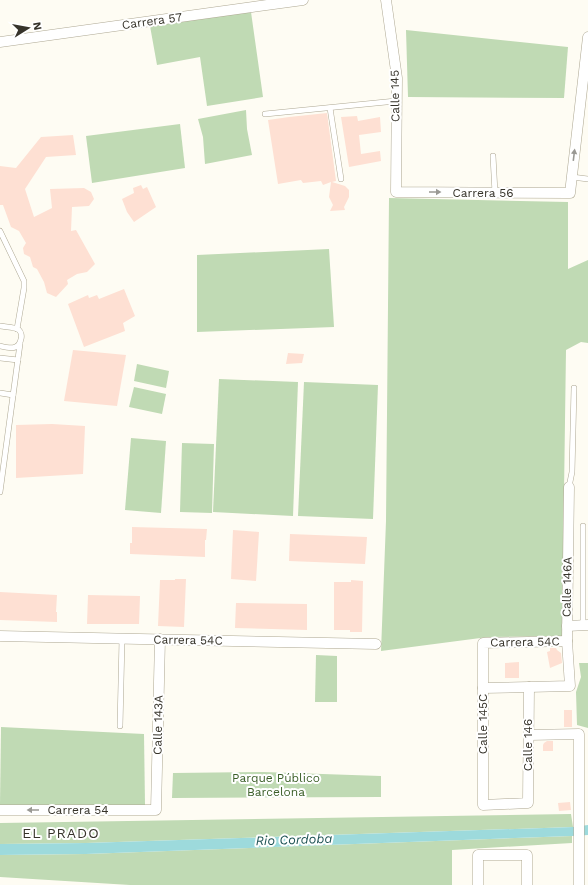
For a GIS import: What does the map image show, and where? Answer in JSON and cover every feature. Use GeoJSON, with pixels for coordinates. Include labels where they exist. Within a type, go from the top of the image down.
{"type":"FeatureCollection","features":[{"type":"Feature","properties":{"kind":"street","name":"Carrera 57"},"geometry":{"type":"LineString","coordinates":[[0,42],[303,0]]}},
{"type":"Feature","properties":{"kind":"street","name":"Calle 145"},"geometry":{"type":"LineString","coordinates":[[386,0],[397,78],[396,192]]}},
{"type":"Feature","properties":{"kind":"street"},"geometry":{"type":"LineString","coordinates":[[572,177],[588,37]]}},
{"type":"Feature","properties":{"kind":"street","name":"Carrera 56"},"geometry":{"type":"LineString","coordinates":[[396,192],[570,194],[572,177]]}},
{"type":"Feature","properties":{"kind":"street","name":"Calle 146A"},"geometry":{"type":"LineString","coordinates":[[529,687],[570,686],[567,641],[569,487]]}},
{"type":"Feature","properties":{"kind":"street","name":"Carrera 54C"},"geometry":{"type":"LineString","coordinates":[[567,626],[585,625]]}},
{"type":"Feature","properties":{"kind":"street","name":"Carrera 54C"},"geometry":{"type":"LineString","coordinates":[[0,636],[376,644]]}},
{"type":"Feature","properties":{"kind":"street","name":"Calle 143A"},"geometry":{"type":"LineString","coordinates":[[156,810],[160,640]]}},
{"type":"Feature","properties":{"kind":"street","name":"Carrera 54C"},"geometry":{"type":"LineString","coordinates":[[483,643],[567,641]]}},
{"type":"Feature","properties":{"kind":"street","name":"Calle 145C"},"geometry":{"type":"LineString","coordinates":[[483,643],[483,805],[528,804]]}},
{"type":"Feature","properties":{"kind":"street"},"geometry":{"type":"LineString","coordinates":[[483,688],[529,687]]}},
{"type":"Feature","properties":{"kind":"street","name":"Calle 146"},"geometry":{"type":"LineString","coordinates":[[528,804],[529,687]]}},
{"type":"Feature","properties":{"kind":"street"},"geometry":{"type":"LineString","coordinates":[[528,735],[578,734],[579,885]]}},
{"type":"Feature","properties":{"kind":"street","name":"Carrera 54"},"geometry":{"type":"LineString","coordinates":[[0,810],[156,810]]}},
{"type":"Feature","properties":{"kind":"street"},"geometry":{"type":"LineString","coordinates":[[478,885],[478,855],[527,855],[527,885]]}},
{"type":"Feature","properties":{"kind":"lane"},"geometry":{"type":"LineString","coordinates":[[265,114],[396,101]]}},
{"type":"Feature","properties":{"kind":"lane"},"geometry":{"type":"LineString","coordinates":[[330,108],[341,179]]}},
{"type":"Feature","properties":{"kind":"lane"},"geometry":{"type":"LineString","coordinates":[[493,156],[495,193]]}},
{"type":"Feature","properties":{"kind":"lane"},"geometry":{"type":"LineString","coordinates":[[572,177],[588,179]]}},
{"type":"Feature","properties":{"kind":"lane"},"geometry":{"type":"LineString","coordinates":[[0,231],[24,281],[17,329]]}},
{"type":"Feature","properties":{"kind":"lane"},"geometry":{"type":"LineString","coordinates":[[0,326],[20,330],[22,334],[0,492]]}},
{"type":"Feature","properties":{"kind":"lane"},"geometry":{"type":"LineString","coordinates":[[0,346],[12,348],[17,347],[20,344]]}},
{"type":"Feature","properties":{"kind":"lane"},"geometry":{"type":"LineString","coordinates":[[0,358],[18,360]]}},
{"type":"Feature","properties":{"kind":"lane"},"geometry":{"type":"LineString","coordinates":[[569,487],[573,466],[574,388]]}},
{"type":"Feature","properties":{"kind":"lane"},"geometry":{"type":"LineString","coordinates":[[0,393],[13,395]]}},
{"type":"Feature","properties":{"kind":"lane"},"geometry":{"type":"LineString","coordinates":[[583,526],[585,625]]}},
{"type":"Feature","properties":{"kind":"lane"},"geometry":{"type":"LineString","coordinates":[[120,726],[122,638]]}},
{"type":"Feature","properties":{"kind":"green space"},"geometry":{"type":"Polygon","coordinates":[[[251,12],[263,97],[207,106],[200,57],[157,65],[150,26],[251,12]]]}},
{"type":"Feature","properties":{"kind":"green space"},"geometry":{"type":"Polygon","coordinates":[[[406,30],[568,47],[564,98],[408,97],[406,30]]]}},
{"type":"Feature","properties":{"kind":"green space"},"geometry":{"type":"Polygon","coordinates":[[[246,110],[247,129],[252,155],[205,164],[203,137],[198,119],[246,110]]]}},
{"type":"Feature","properties":{"kind":"green space"},"geometry":{"type":"Polygon","coordinates":[[[180,124],[185,168],[92,183],[86,136],[180,124]]]}},
{"type":"Feature","properties":{"kind":"green space"},"geometry":{"type":"Polygon","coordinates":[[[389,198],[568,202],[568,269],[588,260],[588,343],[581,342],[566,350],[562,636],[488,637],[381,651],[386,521],[389,198]]]}},
{"type":"Feature","properties":{"kind":"green space"},"geometry":{"type":"Polygon","coordinates":[[[329,249],[334,327],[197,332],[197,255],[329,249]]]}},
{"type":"Feature","properties":{"kind":"green space"},"geometry":{"type":"Polygon","coordinates":[[[137,364],[169,371],[166,388],[134,381],[137,364]]]}},
{"type":"Feature","properties":{"kind":"green space"},"geometry":{"type":"Polygon","coordinates":[[[219,379],[298,382],[293,516],[213,512],[219,379]]]}},
{"type":"Feature","properties":{"kind":"green space"},"geometry":{"type":"Polygon","coordinates":[[[304,382],[378,385],[373,519],[298,516],[304,382]]]}},
{"type":"Feature","properties":{"kind":"green space"},"geometry":{"type":"Polygon","coordinates":[[[134,387],[166,394],[162,414],[129,407],[134,387]]]}},
{"type":"Feature","properties":{"kind":"green space"},"geometry":{"type":"Polygon","coordinates":[[[131,438],[166,441],[161,513],[125,510],[131,438]]]}},
{"type":"Feature","properties":{"kind":"green space"},"geometry":{"type":"Polygon","coordinates":[[[182,443],[214,444],[212,513],[180,512],[182,443]]]}},
{"type":"Feature","properties":{"kind":"green space"},"geometry":{"type":"Polygon","coordinates":[[[316,655],[337,656],[337,702],[315,702],[316,655]]]}},
{"type":"Feature","properties":{"kind":"green space"},"geometry":{"type":"Polygon","coordinates":[[[579,663],[588,663],[588,728],[577,725],[576,692],[581,677],[579,663]]]}},
{"type":"Feature","properties":{"kind":"green space"},"geometry":{"type":"Polygon","coordinates":[[[1,727],[144,734],[145,805],[0,805],[1,727]]]}},
{"type":"Feature","properties":{"kind":"green space","name":"Parque Público Barcelona"},"geometry":{"type":"Polygon","coordinates":[[[264,772],[381,776],[381,797],[172,798],[173,773],[264,772]]]}},
{"type":"Feature","properties":{"kind":"green space"},"geometry":{"type":"Polygon","coordinates":[[[571,814],[573,827],[86,843],[0,844],[0,823],[571,814]]]}},
{"type":"Feature","properties":{"kind":"green space"},"geometry":{"type":"Polygon","coordinates":[[[572,836],[572,843],[452,850],[452,885],[130,885],[0,877],[0,855],[86,854],[572,836]]]}},
{"type":"Feature","properties":{"kind":"water","name":"Rio Cordoba"},"geometry":{"type":"Polygon","coordinates":[[[588,825],[588,835],[572,836],[86,854],[0,855],[0,844],[86,843],[573,827],[588,825]]]}},
{"type":"Feature","properties":{"kind":"building"},"geometry":{"type":"Polygon","coordinates":[[[327,113],[336,181],[332,182],[345,186],[349,190],[349,197],[344,207],[345,210],[330,211],[333,205],[329,197],[331,182],[323,185],[321,181],[303,183],[301,180],[278,184],[268,120],[327,113]]]}},
{"type":"Feature","properties":{"kind":"building"},"geometry":{"type":"Polygon","coordinates":[[[357,116],[358,121],[380,117],[381,132],[359,135],[361,154],[380,151],[381,161],[349,167],[341,117],[357,116]]]}},
{"type":"Feature","properties":{"kind":"building"},"geometry":{"type":"Polygon","coordinates":[[[73,135],[76,155],[46,157],[25,189],[34,217],[52,208],[50,189],[84,188],[91,192],[94,199],[89,206],[72,207],[71,231],[76,230],[95,264],[87,272],[77,274],[67,280],[68,284],[56,297],[47,293],[44,282],[37,269],[33,267],[30,257],[24,254],[23,248],[26,243],[19,231],[11,227],[3,205],[0,205],[0,166],[16,168],[41,137],[73,135]]]}},
{"type":"Feature","properties":{"kind":"building"},"geometry":{"type":"Polygon","coordinates":[[[141,185],[143,189],[147,187],[156,207],[134,222],[127,212],[122,199],[134,193],[133,188],[141,185]]]}},
{"type":"Feature","properties":{"kind":"building"},"geometry":{"type":"Polygon","coordinates":[[[124,289],[135,316],[123,323],[125,331],[84,347],[68,304],[88,295],[89,298],[97,295],[99,299],[124,289]]]}},
{"type":"Feature","properties":{"kind":"building"},"geometry":{"type":"Polygon","coordinates":[[[73,350],[126,355],[117,406],[64,401],[73,350]]]}},
{"type":"Feature","properties":{"kind":"building"},"geometry":{"type":"Polygon","coordinates":[[[288,353],[304,354],[302,363],[286,364],[288,353]]]}},
{"type":"Feature","properties":{"kind":"building"},"geometry":{"type":"Polygon","coordinates":[[[52,424],[85,426],[83,474],[16,478],[16,425],[52,424]]]}},
{"type":"Feature","properties":{"kind":"building"},"geometry":{"type":"Polygon","coordinates":[[[132,527],[207,529],[205,540],[205,557],[130,554],[132,527]]]}},
{"type":"Feature","properties":{"kind":"building"},"geometry":{"type":"Polygon","coordinates":[[[233,530],[259,532],[256,581],[231,579],[233,530]]]}},
{"type":"Feature","properties":{"kind":"building"},"geometry":{"type":"Polygon","coordinates":[[[290,534],[367,537],[365,564],[289,561],[290,534]]]}},
{"type":"Feature","properties":{"kind":"building"},"geometry":{"type":"Polygon","coordinates":[[[186,579],[184,627],[158,626],[160,580],[186,579]]]}},
{"type":"Feature","properties":{"kind":"building"},"geometry":{"type":"Polygon","coordinates":[[[351,580],[363,581],[362,632],[334,630],[334,582],[351,582],[351,580]]]}},
{"type":"Feature","properties":{"kind":"building"},"geometry":{"type":"Polygon","coordinates":[[[0,592],[57,595],[57,622],[0,620],[0,592]]]}},
{"type":"Feature","properties":{"kind":"building"},"geometry":{"type":"Polygon","coordinates":[[[88,595],[140,596],[139,624],[87,624],[88,595]]]}},
{"type":"Feature","properties":{"kind":"building"},"geometry":{"type":"Polygon","coordinates":[[[236,603],[307,604],[307,630],[235,628],[236,603]]]}},
{"type":"Feature","properties":{"kind":"building"},"geometry":{"type":"Polygon","coordinates":[[[550,648],[556,648],[561,653],[562,663],[550,668],[547,652],[550,651],[550,648]]]}},
{"type":"Feature","properties":{"kind":"building"},"geometry":{"type":"Polygon","coordinates":[[[519,662],[519,678],[505,678],[505,663],[519,662]]]}},
{"type":"Feature","properties":{"kind":"building"},"geometry":{"type":"Polygon","coordinates":[[[564,710],[572,710],[572,727],[564,727],[564,710]]]}},
{"type":"Feature","properties":{"kind":"building"},"geometry":{"type":"Polygon","coordinates":[[[547,741],[553,741],[553,751],[543,751],[543,745],[547,741]]]}},
{"type":"Feature","properties":{"kind":"building"},"geometry":{"type":"Polygon","coordinates":[[[570,802],[571,810],[559,811],[558,803],[570,802]]]}},
{"type":"Feature","properties":{"kind":"district","name":"EL PRADO"},"geometry":{"type":"Point","coordinates":[61,833]}}]}
